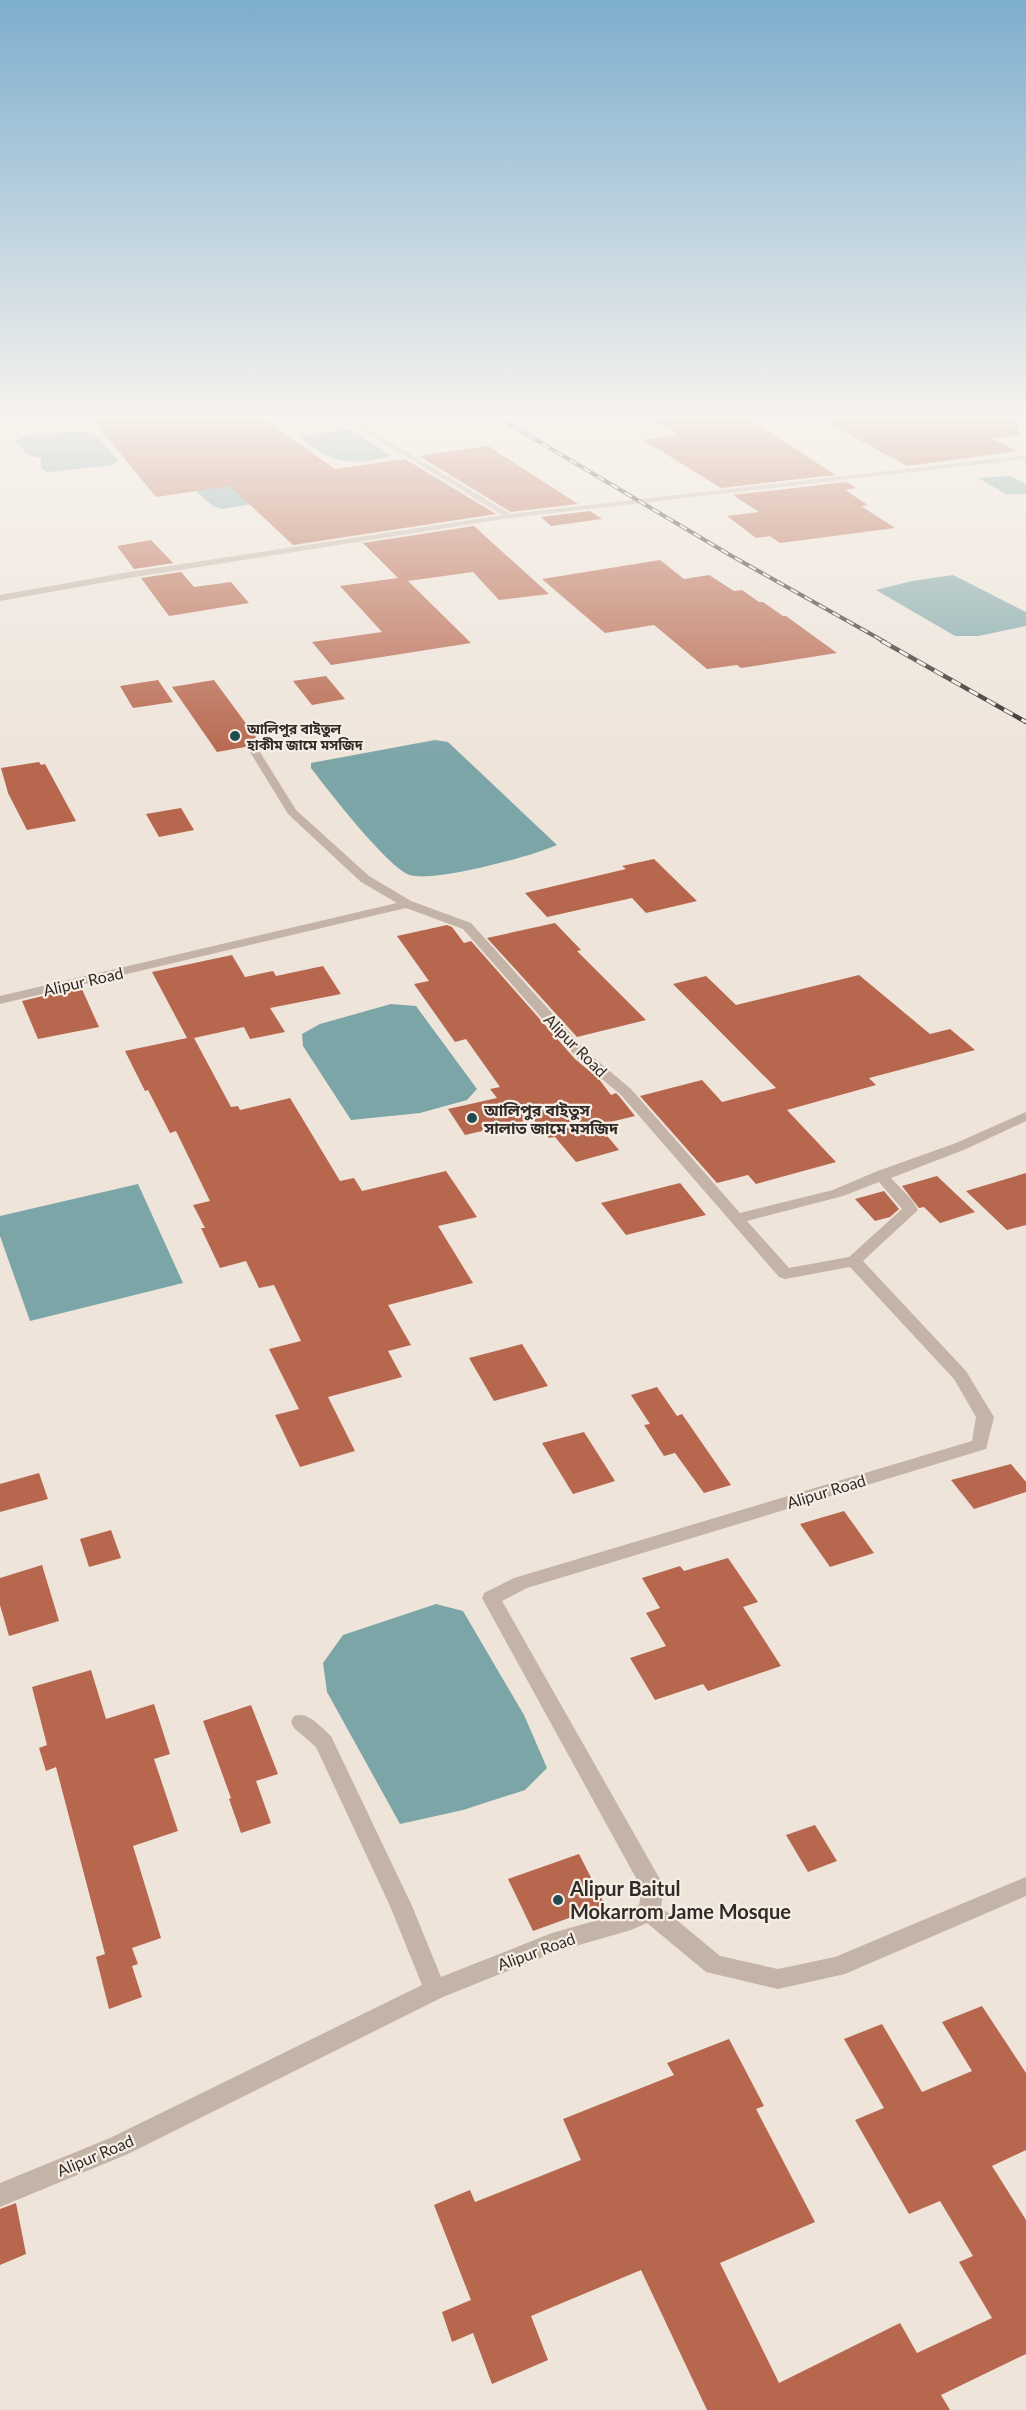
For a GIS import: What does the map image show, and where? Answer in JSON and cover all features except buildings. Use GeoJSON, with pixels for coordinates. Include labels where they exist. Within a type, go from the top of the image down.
{"type":"FeatureCollection","features":[{"type":"Feature","properties":{"kind":"street"},"geometry":{"type":"LineString","coordinates":[[0,598],[129,575],[410,531]]}},
{"type":"Feature","properties":{"kind":"street"},"geometry":{"type":"LineString","coordinates":[[255,752],[292,812],[365,879],[406,904]]}},
{"type":"Feature","properties":{"kind":"street","name":"Alipur Road"},"geometry":{"type":"LineString","coordinates":[[0,1000],[406,904],[467,926],[582,1055],[626,1092],[785,1274],[854,1261],[960,1375],[985,1417],[980,1445],[521,1583],[491,1598],[653,1888],[649,1911],[631,1920],[552,1943],[435,1990],[119,2146],[0,2195]]}},
{"type":"Feature","properties":{"kind":"street"},"geometry":{"type":"LineString","coordinates":[[736,1219],[838,1193],[880,1175],[961,1146],[1026,1116]]}},
{"type":"Feature","properties":{"kind":"street"},"geometry":{"type":"LineString","coordinates":[[854,1261],[910,1210],[907,1203],[880,1175]]}},
{"type":"Feature","properties":{"kind":"street"},"geometry":{"type":"LineString","coordinates":[[301,1722],[324,1742],[401,1906],[435,1990]]}},
{"type":"Feature","properties":{"kind":"street"},"geometry":{"type":"LineString","coordinates":[[649,1911],[714,1965],[778,1979],[837,1967],[1026,1886]]}},
{"type":"Feature","properties":{"kind":"water"},"geometry":{"type":"Polygon","coordinates":[[[953,575],[1026,612],[1026,626],[978,636],[955,636],[876,590],[912,581],[953,575]]]}},
{"type":"Feature","properties":{"kind":"water"},"geometry":{"type":"Polygon","coordinates":[[[435,740],[448,742],[557,845],[460,872],[410,875],[400,869],[373,844],[311,768],[311,763],[435,740]]]}},
{"type":"Feature","properties":{"kind":"water"},"geometry":{"type":"Polygon","coordinates":[[[391,1004],[416,1006],[477,1089],[467,1100],[420,1113],[351,1120],[303,1046],[302,1034],[320,1024],[391,1004]]]}},
{"type":"Feature","properties":{"kind":"water"},"geometry":{"type":"Polygon","coordinates":[[[138,1184],[183,1283],[30,1321],[0,1236],[0,1216],[138,1184]]]}},
{"type":"Feature","properties":{"kind":"water"},"geometry":{"type":"Polygon","coordinates":[[[436,1604],[463,1611],[524,1715],[547,1768],[525,1790],[463,1810],[400,1824],[327,1692],[323,1663],[343,1635],[436,1604]]]}},
{"type":"Feature","properties":{"kind":"railway"},"geometry":{"type":"LineString","coordinates":[[690,531],[885,642]]}},
{"type":"Feature","properties":{"kind":"railway"},"geometry":{"type":"LineString","coordinates":[[882,641],[1026,722]]}},
{"type":"Feature","properties":{"kind":"place","name":"আলিপুর বাইতুল হাকীম জামে মসজিদ"},"geometry":{"type":"Point","coordinates":[235,736]}},
{"type":"Feature","properties":{"kind":"place","name":"আলিপুর বাইতুস সালাত জামে মসজিদ"},"geometry":{"type":"Point","coordinates":[472,1118]}},
{"type":"Feature","properties":{"kind":"place","name":"Alipur Baitul Mokarrom Jame Mosque"},"geometry":{"type":"Point","coordinates":[558,1900]}}]}
